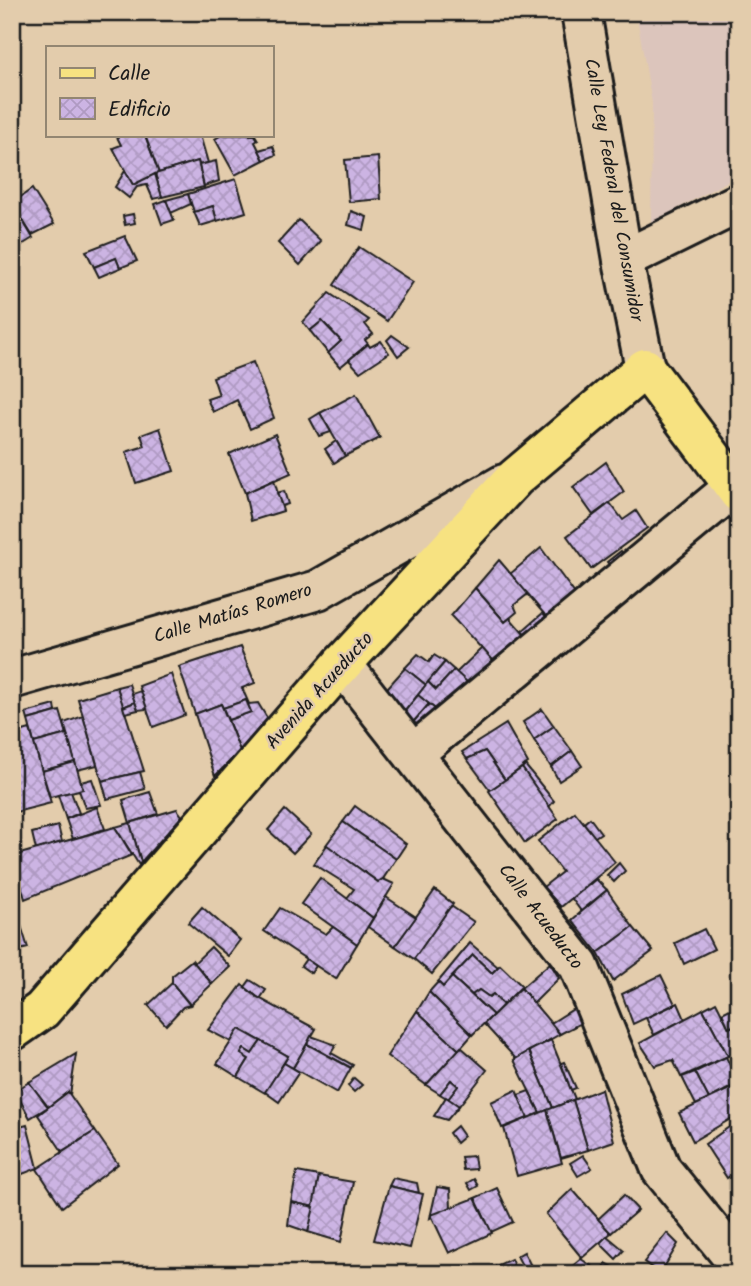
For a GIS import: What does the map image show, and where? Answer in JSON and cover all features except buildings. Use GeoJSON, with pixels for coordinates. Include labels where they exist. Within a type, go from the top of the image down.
{"type":"FeatureCollection","features":[{"type":"Feature","properties":{"kind":"main road","name":"Avenida Acueducto"},"geometry":{"type":"LineString","coordinates":[[12,1031],[42,1010],[342,664],[515,478],[645,368]]}},
{"type":"Feature","properties":{"kind":"main road"},"geometry":{"type":"LineString","coordinates":[[645,368],[736,490]]}},
{"type":"Feature","properties":{"kind":"street","name":"Calle Ley Federal del Consumidor"},"geometry":{"type":"LineString","coordinates":[[581,12],[623,260],[645,368]]}},
{"type":"Feature","properties":{"kind":"street"},"geometry":{"type":"LineString","coordinates":[[623,260],[739,204]]}},
{"type":"Feature","properties":{"kind":"street","name":"Calle Matías Romero"},"geometry":{"type":"LineString","coordinates":[[12,678],[318,590],[515,478]]}},
{"type":"Feature","properties":{"kind":"street"},"geometry":{"type":"LineString","coordinates":[[413,754],[736,490]]}},
{"type":"Feature","properties":{"kind":"street","name":"Calle Acueducto"},"geometry":{"type":"LineString","coordinates":[[342,664],[579,966],[661,1169],[739,1265]]}},
{"type":"Feature","properties":{"kind":"shaded area"},"geometry":{"type":"Polygon","coordinates":[[[636,12],[739,12],[739,175],[651,223],[652,103],[636,12]]]}}]}
